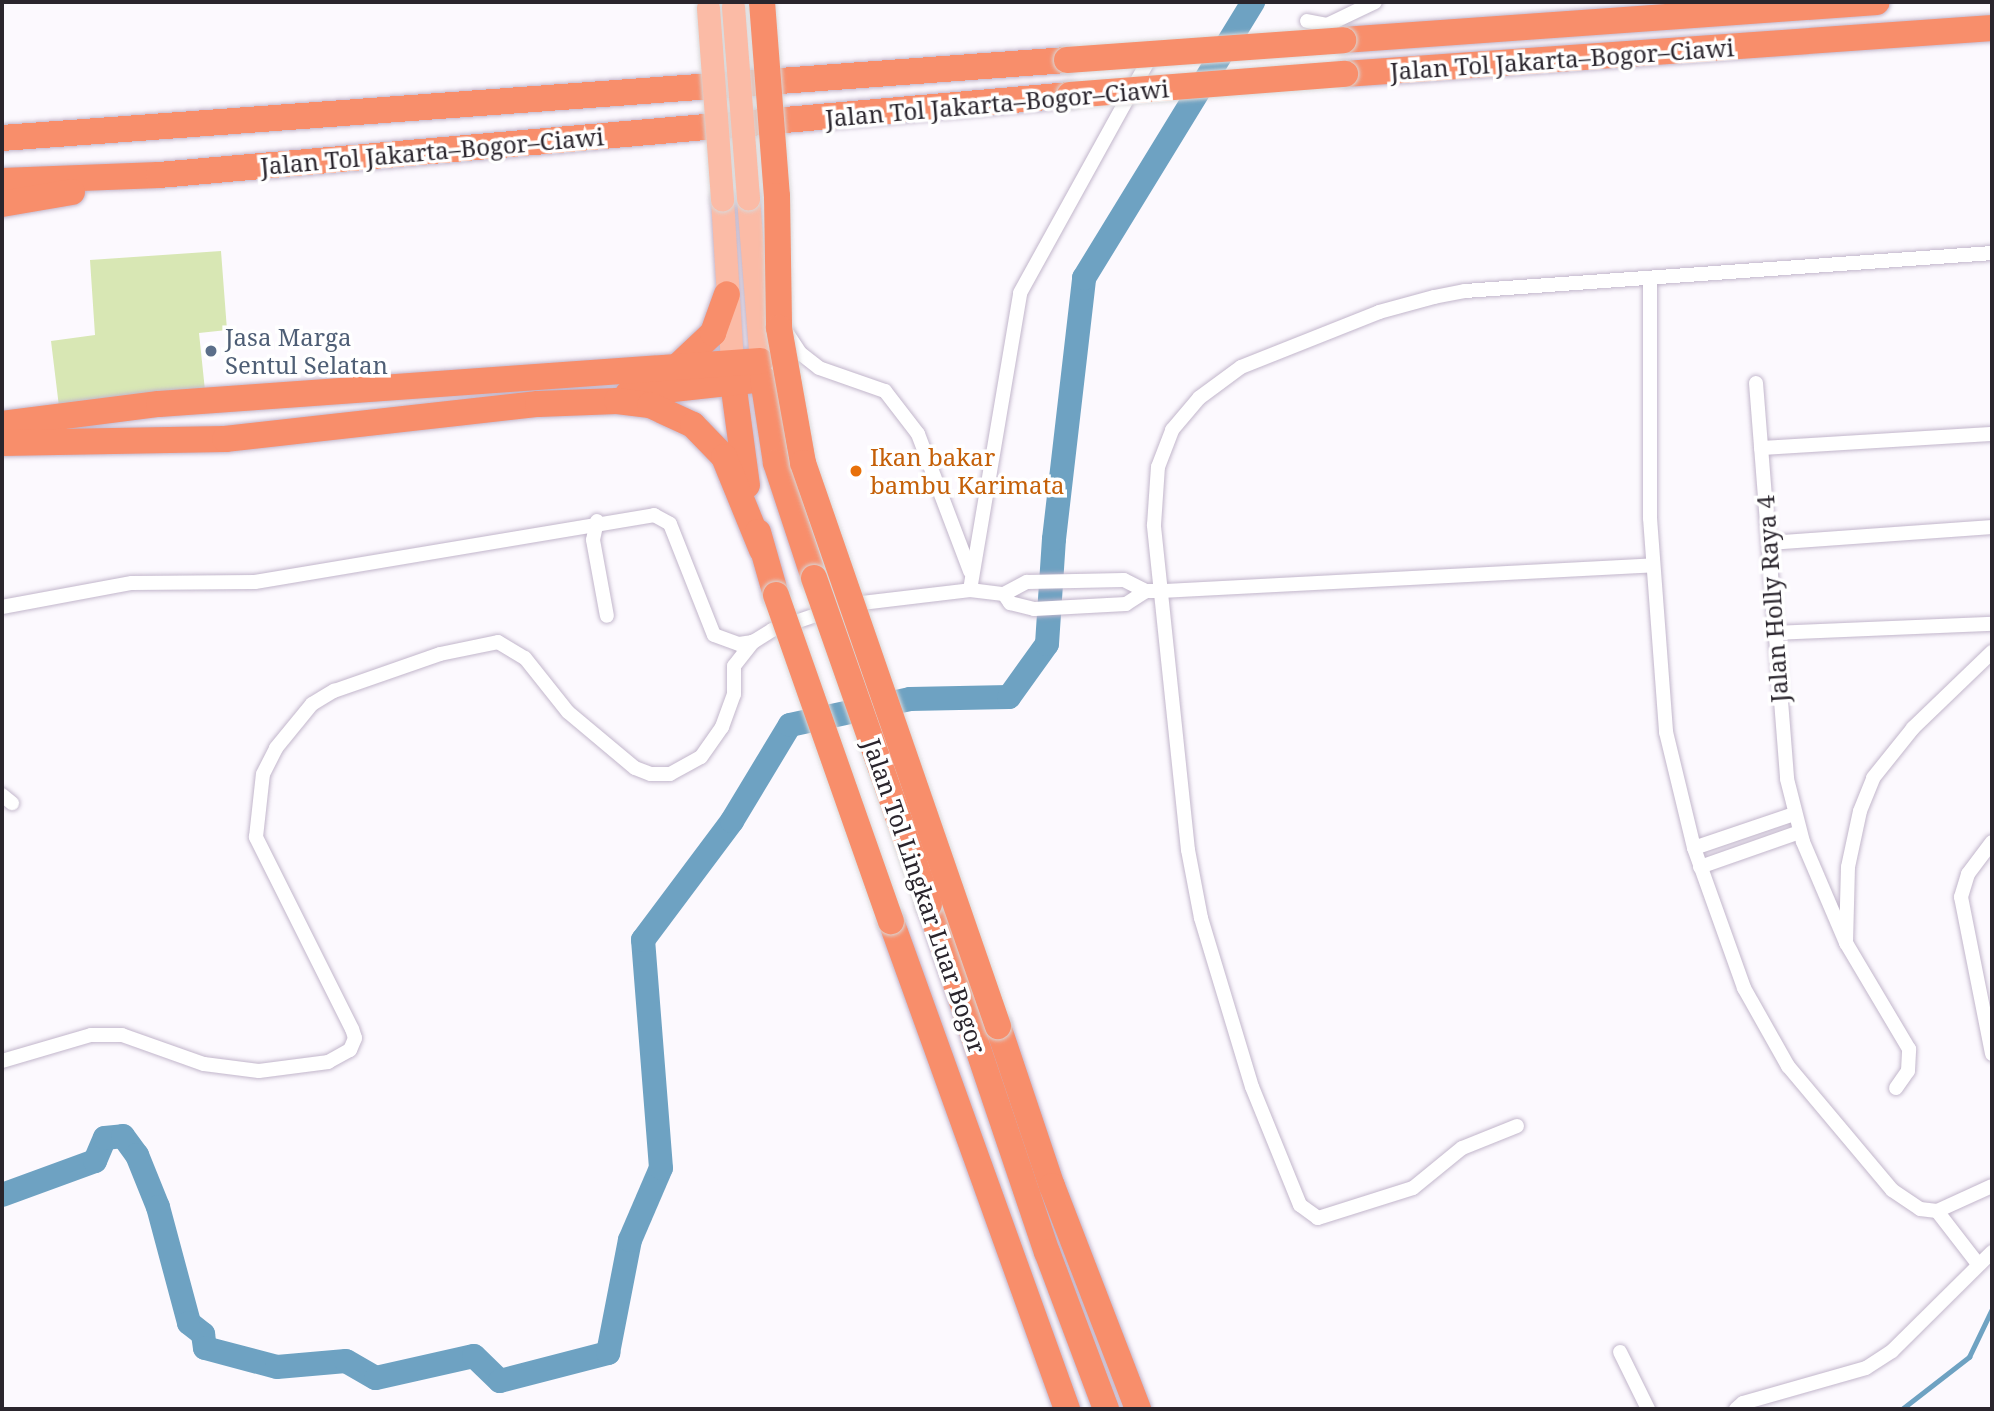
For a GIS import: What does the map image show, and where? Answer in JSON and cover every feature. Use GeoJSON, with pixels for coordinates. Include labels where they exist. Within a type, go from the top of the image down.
{"type":"FeatureCollection","features":[{"type":"Feature","properties":{"kind":"highway"},"geometry":{"type":"LineString","coordinates":[[762,2],[777,196],[779,328],[803,463],[998,1026],[1138,1409]]}},
{"type":"Feature","properties":{"kind":"highway","name":"Jalan Tol Jakarta–Bogor–Ciawi"},"geometry":{"type":"LineString","coordinates":[[3,137],[1877,2]]}},
{"type":"Feature","properties":{"kind":"highway","name":"Jalan Tol Jakarta–Bogor–Ciawi"},"geometry":{"type":"LineString","coordinates":[[2,181],[159,174],[1070,95],[1992,28]]}},
{"type":"Feature","properties":{"kind":"highway"},"geometry":{"type":"LineString","coordinates":[[2,204],[159,174]]}},
{"type":"Feature","properties":{"kind":"highway"},"geometry":{"type":"LineString","coordinates":[[679,365],[713,332],[727,294]]}},
{"type":"Feature","properties":{"kind":"highway"},"geometry":{"type":"LineString","coordinates":[[2,424],[159,404],[679,365],[733,373]]}},
{"type":"Feature","properties":{"kind":"highway"},"geometry":{"type":"LineString","coordinates":[[2,443],[225,439],[538,404],[761,370]]}},
{"type":"Feature","properties":{"kind":"highway","name":"Jalan Tol Lingkar Luar Bogor"},"geometry":{"type":"LineString","coordinates":[[761,370],[776,463],[814,578],[929,904],[1047,1252],[1106,1409]]}},
{"type":"Feature","properties":{"kind":"highway","name":"Jalan Tol Lingkar Luar Bogor"},"geometry":{"type":"LineString","coordinates":[[733,373],[743,468],[762,550],[776,595],[1067,1409]]}},
{"type":"Feature","properties":{"kind":"highway"},"geometry":{"type":"LineString","coordinates":[[538,404],[617,401],[650,405],[693,425],[724,457],[762,550]]}},
{"type":"Feature","properties":{"kind":"main road"},"geometry":{"type":"LineString","coordinates":[[733,4],[761,370]]}},
{"type":"Feature","properties":{"kind":"main road"},"geometry":{"type":"LineString","coordinates":[[708,5],[733,373]]}},
{"type":"Feature","properties":{"kind":"street"},"geometry":{"type":"LineString","coordinates":[[1307,21],[1327,25],[1375,2]]}},
{"type":"Feature","properties":{"kind":"street"},"geometry":{"type":"LineString","coordinates":[[970,590],[1020,292],[1149,59],[1148,44]]}},
{"type":"Feature","properties":{"kind":"street"},"geometry":{"type":"LineString","coordinates":[[1517,1126],[1462,1148],[1413,1188],[1318,1218],[1300,1205],[1252,1087],[1202,918],[1188,850],[1154,525],[1158,467],[1172,430],[1199,398],[1241,367],[1379,312],[1434,297],[1465,291],[1650,280],[1992,253]]}},
{"type":"Feature","properties":{"kind":"street"},"geometry":{"type":"LineString","coordinates":[[1650,280],[1652,565],[1666,732],[1694,848],[1744,988],[1788,1066],[1892,1190],[1920,1209],[1937,1211],[1992,1186]]}},
{"type":"Feature","properties":{"kind":"street"},"geometry":{"type":"LineString","coordinates":[[757,324],[783,328],[800,353],[819,368],[885,391],[918,435],[971,573]]}},
{"type":"Feature","properties":{"kind":"street","name":"Jalan Holly Raya 4"},"geometry":{"type":"LineString","coordinates":[[1756,383],[1782,742],[1794,814],[1846,943],[1909,1049],[1908,1072],[1896,1088]]}},
{"type":"Feature","properties":{"kind":"street"},"geometry":{"type":"LineString","coordinates":[[1761,447],[1992,434]]}},
{"type":"Feature","properties":{"kind":"street"},"geometry":{"type":"LineString","coordinates":[[2,607],[132,583],[255,582],[597,521],[654,515],[670,524],[714,635],[739,643],[753,642]]}},
{"type":"Feature","properties":{"kind":"street"},"geometry":{"type":"LineString","coordinates":[[597,521],[593,540],[607,617]]}},
{"type":"Feature","properties":{"kind":"street"},"geometry":{"type":"LineString","coordinates":[[1769,543],[1992,527]]}},
{"type":"Feature","properties":{"kind":"street"},"geometry":{"type":"LineString","coordinates":[[1004,594],[1010,603],[1034,609],[1118,605],[1146,592],[1652,565]]}},
{"type":"Feature","properties":{"kind":"street"},"geometry":{"type":"LineString","coordinates":[[2,1061],[90,1035],[122,1035],[204,1065],[259,1071],[328,1062],[350,1050],[355,1038],[352,1029],[268,870],[255,828],[262,774],[276,748],[312,705],[334,691],[440,654],[498,642],[525,658],[568,712],[635,768],[651,774],[670,774],[701,757],[722,727],[734,694],[734,666],[753,642],[772,630],[845,605],[970,590],[1004,594],[1017,585],[1034,583],[1124,580],[1146,592]]}},
{"type":"Feature","properties":{"kind":"street"},"geometry":{"type":"LineString","coordinates":[[1774,633],[1992,624]]}},
{"type":"Feature","properties":{"kind":"street"},"geometry":{"type":"LineString","coordinates":[[1846,943],[1848,867],[1860,811],[1872,778],[1913,728],[1992,652]]}},
{"type":"Feature","properties":{"kind":"street"},"geometry":{"type":"LineString","coordinates":[[1694,848],[1794,814]]}},
{"type":"Feature","properties":{"kind":"street"},"geometry":{"type":"LineString","coordinates":[[1700,867],[1800,832]]}},
{"type":"Feature","properties":{"kind":"street"},"geometry":{"type":"LineString","coordinates":[[1992,842],[1968,874],[1961,897],[1992,1054]]}},
{"type":"Feature","properties":{"kind":"street"},"geometry":{"type":"LineString","coordinates":[[1736,1409],[1744,1403],[1866,1368],[1892,1351],[1986,1257],[1937,1211]]}},
{"type":"Feature","properties":{"kind":"street"},"geometry":{"type":"LineString","coordinates":[[1620,1352],[1648,1409]]}},
{"type":"Feature","properties":{"kind":"green space"},"geometry":{"type":"Polygon","coordinates":[[[221,251],[227,330],[199,333],[206,400],[60,415],[51,341],[95,335],[90,260],[221,251]]]}},
{"type":"Feature","properties":{"kind":"waterway"},"geometry":{"type":"LineString","coordinates":[[2,1195],[95,1161],[105,1138],[123,1136],[137,1155],[158,1207],[189,1323],[203,1334],[205,1348],[277,1367],[346,1361],[376,1378],[474,1356],[500,1381],[608,1353],[630,1240],[661,1168],[643,940],[732,821],[790,725],[910,699],[1009,697],[1047,644],[1054,539],[1084,278],[1253,2]]}},
{"type":"Feature","properties":{"kind":"waterway"},"geometry":{"type":"LineString","coordinates":[[1902,1409],[1969,1357],[1992,1309]]}},
{"type":"Feature","properties":{"kind":"place","name":"Jasa Marga Sentul Selatan"},"geometry":{"type":"Point","coordinates":[211,351]}},
{"type":"Feature","properties":{"kind":"place","name":"Ikan bakar bambu Karimata"},"geometry":{"type":"Point","coordinates":[856,471]}}]}
